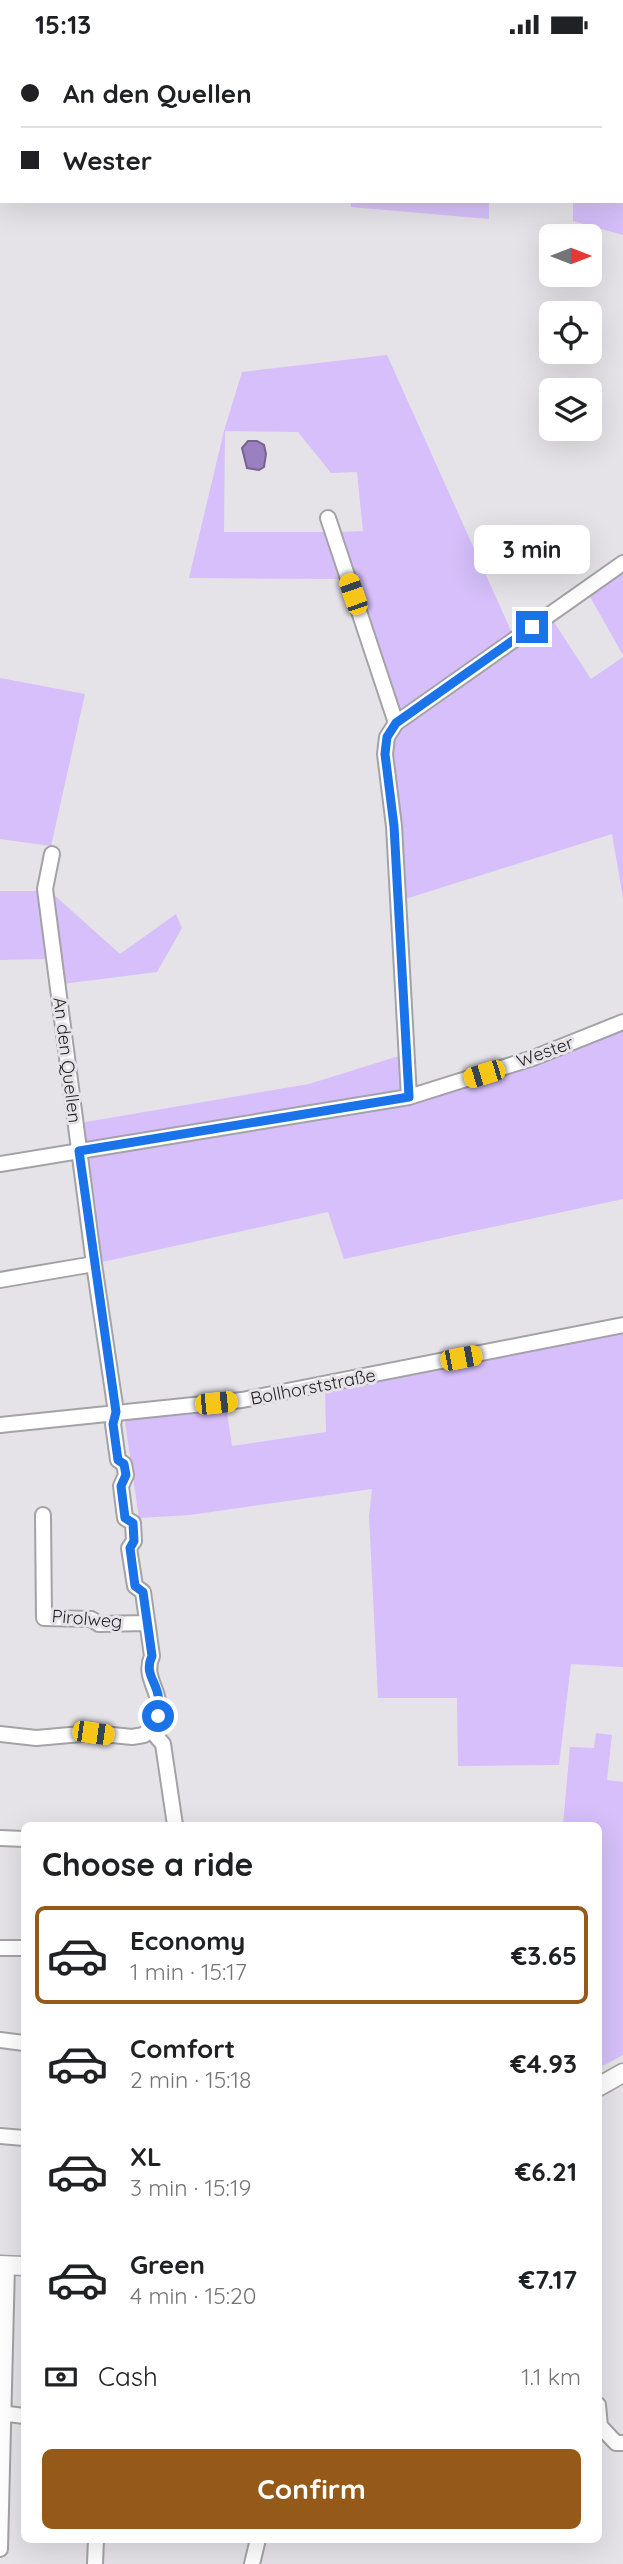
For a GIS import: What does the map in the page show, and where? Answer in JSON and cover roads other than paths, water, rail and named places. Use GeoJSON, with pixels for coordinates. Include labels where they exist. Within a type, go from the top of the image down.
{"type":"FeatureCollection","features":[{"type":"Feature","properties":{"kind":"main road"},"geometry":{"type":"LineString","coordinates":[[602,2085],[623,2073]]}},
{"type":"Feature","properties":{"kind":"street"},"geometry":{"type":"LineString","coordinates":[[328,517],[396,723]]}},
{"type":"Feature","properties":{"kind":"street"},"geometry":{"type":"LineString","coordinates":[[409,1097],[394,826],[385,754],[387,737],[396,723],[623,563]]}},
{"type":"Feature","properties":{"kind":"street","name":"An den Quellen"},"geometry":{"type":"LineString","coordinates":[[52,854],[45,889],[116,1412],[113,1424],[118,1460],[124,1464],[126,1475],[121,1486],[122,1497],[125,1518],[133,1523],[134,1541],[130,1548],[135,1586],[143,1592],[152,1656],[148,1665],[159,1704],[158,1716],[150,1729]]}},
{"type":"Feature","properties":{"kind":"street","name":"Wester"},"geometry":{"type":"LineString","coordinates":[[0,1164],[409,1097],[533,1058],[623,1022]]}},
{"type":"Feature","properties":{"kind":"street"},"geometry":{"type":"LineString","coordinates":[[0,1280],[94,1264]]}},
{"type":"Feature","properties":{"kind":"street","name":"Bollhorststraße"},"geometry":{"type":"LineString","coordinates":[[0,1425],[242,1400],[623,1325]]}},
{"type":"Feature","properties":{"kind":"street","name":"Pirolweg"},"geometry":{"type":"LineString","coordinates":[[43,1515],[44,1618],[91,1619],[99,1623],[146,1623]]}},
{"type":"Feature","properties":{"kind":"street"},"geometry":{"type":"LineString","coordinates":[[0,1734],[36,1738],[93,1733],[132,1737],[144,1735],[150,1729],[163,1744],[175,1822]]}},
{"type":"Feature","properties":{"kind":"street"},"geometry":{"type":"LineString","coordinates":[[0,1838],[21,1839]]}},
{"type":"Feature","properties":{"kind":"street"},"geometry":{"type":"LineString","coordinates":[[0,1948],[21,1948]]}},
{"type":"Feature","properties":{"kind":"street"},"geometry":{"type":"LineString","coordinates":[[0,2040],[21,2043]]}},
{"type":"Feature","properties":{"kind":"street"},"geometry":{"type":"LineString","coordinates":[[0,2136],[21,2138]]}},
{"type":"Feature","properties":{"kind":"street"},"geometry":{"type":"LineString","coordinates":[[0,2549],[2,2413],[10,2265]]}},
{"type":"Feature","properties":{"kind":"street"},"geometry":{"type":"LineString","coordinates":[[2,2413],[21,2416]]}},
{"type":"Feature","properties":{"kind":"street"},"geometry":{"type":"LineString","coordinates":[[602,2428],[617,2443],[623,2442]]}},
{"type":"Feature","properties":{"kind":"street"},"geometry":{"type":"LineString","coordinates":[[95,2564],[96,2543]]}},
{"type":"Feature","properties":{"kind":"street"},"geometry":{"type":"LineString","coordinates":[[252,2564],[257,2543]]}}]}
